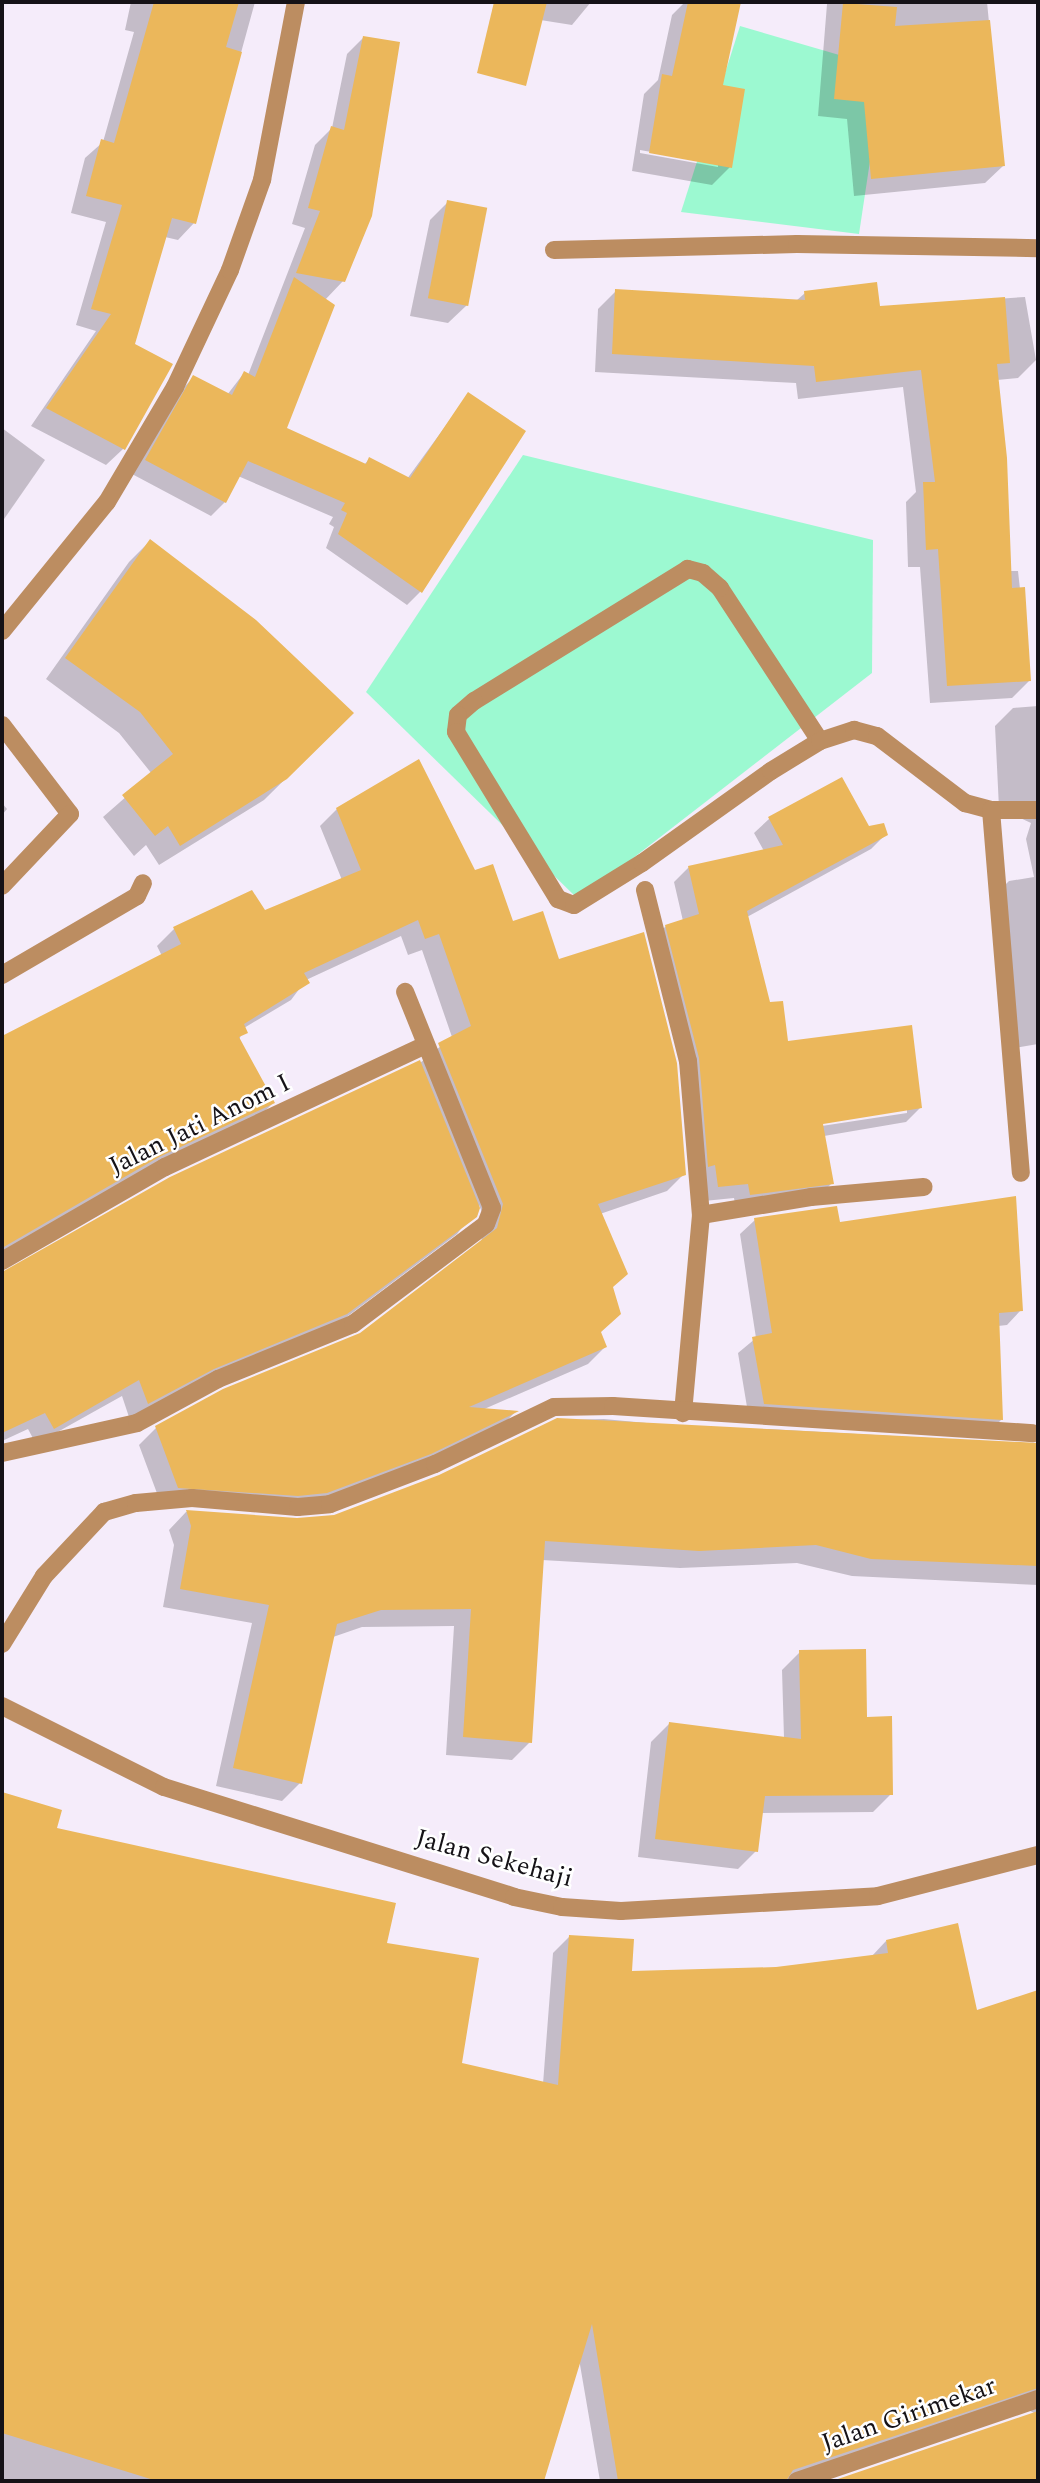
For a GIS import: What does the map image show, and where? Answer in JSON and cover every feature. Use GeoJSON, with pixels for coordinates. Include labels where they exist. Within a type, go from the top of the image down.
{"type":"FeatureCollection","features":[{"type":"Feature","properties":{"kind":"street"},"geometry":{"type":"LineString","coordinates":[[2,631],[107,502],[175,387],[230,270],[262,180],[296,2]]}},
{"type":"Feature","properties":{"kind":"street"},"geometry":{"type":"LineString","coordinates":[[554,250],[797,244],[1038,247],[1038,258]]}},
{"type":"Feature","properties":{"kind":"street"},"geometry":{"type":"LineString","coordinates":[[820,741],[720,588],[703,573],[688,569],[474,701],[458,715],[456,732],[558,899],[574,905],[820,741],[854,730],[877,736],[949,793],[991,810],[1038,810]]}},
{"type":"Feature","properties":{"kind":"street"},"geometry":{"type":"LineString","coordinates":[[2,725],[70,814],[2,886]]}},
{"type":"Feature","properties":{"kind":"street"},"geometry":{"type":"LineString","coordinates":[[991,810],[1021,1173]]}},
{"type":"Feature","properties":{"kind":"street"},"geometry":{"type":"LineString","coordinates":[[2,975],[137,896],[143,883]]}},
{"type":"Feature","properties":{"kind":"street"},"geometry":{"type":"LineString","coordinates":[[645,890],[688,1061],[701,1215],[683,1413]]}},
{"type":"Feature","properties":{"kind":"street"},"geometry":{"type":"LineString","coordinates":[[2,1453],[136,1423],[218,1379],[353,1324],[486,1224],[492,1208],[405,992]]}},
{"type":"Feature","properties":{"kind":"street","name":"Jalan Jati Anom I"},"geometry":{"type":"LineString","coordinates":[[2,1261],[166,1167],[426,1045]]}},
{"type":"Feature","properties":{"kind":"street"},"geometry":{"type":"LineString","coordinates":[[701,1215],[811,1197],[924,1187]]}},
{"type":"Feature","properties":{"kind":"street"},"geometry":{"type":"LineString","coordinates":[[2,1644],[44,1576],[90,1524],[116,1508],[192,1498],[298,1507],[330,1504],[435,1464],[554,1407],[614,1406],[683,1413],[1033,1433]]}},
{"type":"Feature","properties":{"kind":"street","name":"Jalan Sekehaji"},"geometry":{"type":"LineString","coordinates":[[2,1706],[164,1787],[514,1897],[562,1907],[621,1911],[878,1896],[1038,1855]]}},
{"type":"Feature","properties":{"kind":"street","name":"Jalan Girimekar"},"geometry":{"type":"LineString","coordinates":[[797,2481],[1038,2399]]}},
{"type":"Feature","properties":{"kind":"green space"},"geometry":{"type":"Polygon","coordinates":[[[740,26],[884,68],[859,234],[681,212],[740,26]]]}},
{"type":"Feature","properties":{"kind":"green space"},"geometry":{"type":"Polygon","coordinates":[[[523,455],[873,540],[872,673],[579,900],[366,692],[523,455]]]}},
{"type":"Feature","properties":{"kind":"building"},"geometry":{"type":"Polygon","coordinates":[[[154,2],[239,2],[226,47],[242,52],[196,224],[172,218],[135,344],[173,364],[125,450],[46,408],[111,314],[91,309],[122,205],[86,196],[101,139],[114,143],[154,2]]]}},
{"type":"Feature","properties":{"kind":"building"},"geometry":{"type":"Polygon","coordinates":[[[494,2],[547,2],[526,86],[477,73],[494,2]]]}},
{"type":"Feature","properties":{"kind":"building"},"geometry":{"type":"Polygon","coordinates":[[[688,2],[741,2],[723,85],[745,89],[732,168],[649,153],[662,74],[672,76],[688,2]]]}},
{"type":"Feature","properties":{"kind":"building"},"geometry":{"type":"Polygon","coordinates":[[[843,3],[897,7],[895,26],[990,20],[1005,166],[871,179],[864,102],[834,99],[843,3]]]}},
{"type":"Feature","properties":{"kind":"building"},"geometry":{"type":"Polygon","coordinates":[[[363,36],[400,42],[372,216],[345,282],[296,273],[320,211],[308,208],[331,126],[344,130],[363,36]]]}},
{"type":"Feature","properties":{"kind":"building"},"geometry":{"type":"Polygon","coordinates":[[[447,200],[487,208],[468,306],[428,298],[447,200]]]}},
{"type":"Feature","properties":{"kind":"building"},"geometry":{"type":"Polygon","coordinates":[[[294,277],[335,305],[287,428],[366,464],[369,457],[410,478],[468,392],[526,431],[422,593],[338,534],[347,513],[341,510],[345,503],[248,461],[226,503],[145,460],[193,375],[232,395],[244,371],[255,377],[294,277]]]}},
{"type":"Feature","properties":{"kind":"building"},"geometry":{"type":"Polygon","coordinates":[[[877,282],[880,306],[1005,297],[1010,363],[997,364],[1007,458],[1012,588],[1025,587],[1031,681],[947,686],[938,549],[926,550],[923,482],[935,482],[921,370],[816,382],[814,366],[612,354],[615,289],[805,300],[804,291],[877,282]]]}},
{"type":"Feature","properties":{"kind":"building"},"geometry":{"type":"Polygon","coordinates":[[[150,539],[256,620],[354,713],[287,779],[180,846],[168,826],[155,836],[122,795],[173,754],[140,712],[65,658],[150,539]]]}},
{"type":"Feature","properties":{"kind":"building"},"geometry":{"type":"Polygon","coordinates":[[[419,759],[475,870],[493,864],[513,921],[543,911],[559,959],[644,932],[677,1063],[686,1175],[598,1204],[628,1274],[613,1287],[621,1314],[601,1332],[607,1347],[469,1407],[519,1411],[431,1454],[327,1493],[298,1496],[178,1488],[155,1426],[223,1389],[360,1333],[497,1228],[503,1204],[438,1043],[471,1026],[439,934],[425,939],[418,920],[304,973],[310,983],[244,1024],[248,1033],[239,1037],[275,1103],[159,1157],[2,1248],[2,1036],[181,944],[173,927],[252,890],[265,910],[361,870],[336,808],[419,759]]]}},
{"type":"Feature","properties":{"kind":"building"},"geometry":{"type":"Polygon","coordinates":[[[842,777],[869,826],[884,823],[888,835],[747,911],[770,1002],[783,1001],[788,1041],[912,1025],[922,1108],[823,1124],[834,1184],[750,1195],[748,1184],[718,1187],[715,1165],[708,1167],[699,1058],[665,925],[699,914],[688,866],[783,845],[768,817],[842,777]]]}},
{"type":"Feature","properties":{"kind":"building"},"geometry":{"type":"Polygon","coordinates":[[[420,1060],[480,1208],[477,1217],[347,1314],[214,1369],[148,1404],[139,1380],[54,1429],[45,1413],[2,1433],[2,1272],[170,1177],[420,1060]]]}},
{"type":"Feature","properties":{"kind":"building"},"geometry":{"type":"Polygon","coordinates":[[[1016,1196],[1023,1311],[999,1313],[1003,1420],[764,1404],[752,1337],[772,1333],[754,1218],[837,1206],[840,1222],[1016,1196]]]}},
{"type":"Feature","properties":{"kind":"building"},"geometry":{"type":"Polygon","coordinates":[[[557,1418],[1038,1443],[1038,1566],[871,1559],[816,1545],[699,1551],[545,1541],[532,1743],[463,1737],[471,1609],[381,1610],[337,1624],[302,1784],[233,1768],[269,1605],[180,1589],[191,1526],[186,1510],[297,1518],[334,1515],[439,1475],[557,1418]]]}},
{"type":"Feature","properties":{"kind":"building"},"geometry":{"type":"Polygon","coordinates":[[[866,1649],[867,1717],[892,1716],[893,1795],[765,1796],[758,1852],[655,1839],[669,1722],[801,1739],[799,1650],[866,1649]]]}},
{"type":"Feature","properties":{"kind":"building"},"geometry":{"type":"Polygon","coordinates":[[[2,1792],[62,1810],[57,1828],[396,1903],[387,1943],[479,1958],[462,2063],[558,2085],[569,1935],[634,1939],[632,1971],[776,1967],[888,1953],[886,1940],[958,1923],[977,2010],[1038,1990],[1038,2388],[793,2470],[786,2481],[618,2481],[592,2324],[544,2481],[157,2481],[2,2433],[2,1792]]]}},
{"type":"Feature","properties":{"kind":"building"},"geometry":{"type":"Polygon","coordinates":[[[1038,2411],[1038,2481],[832,2481],[1038,2411]]]}}]}
